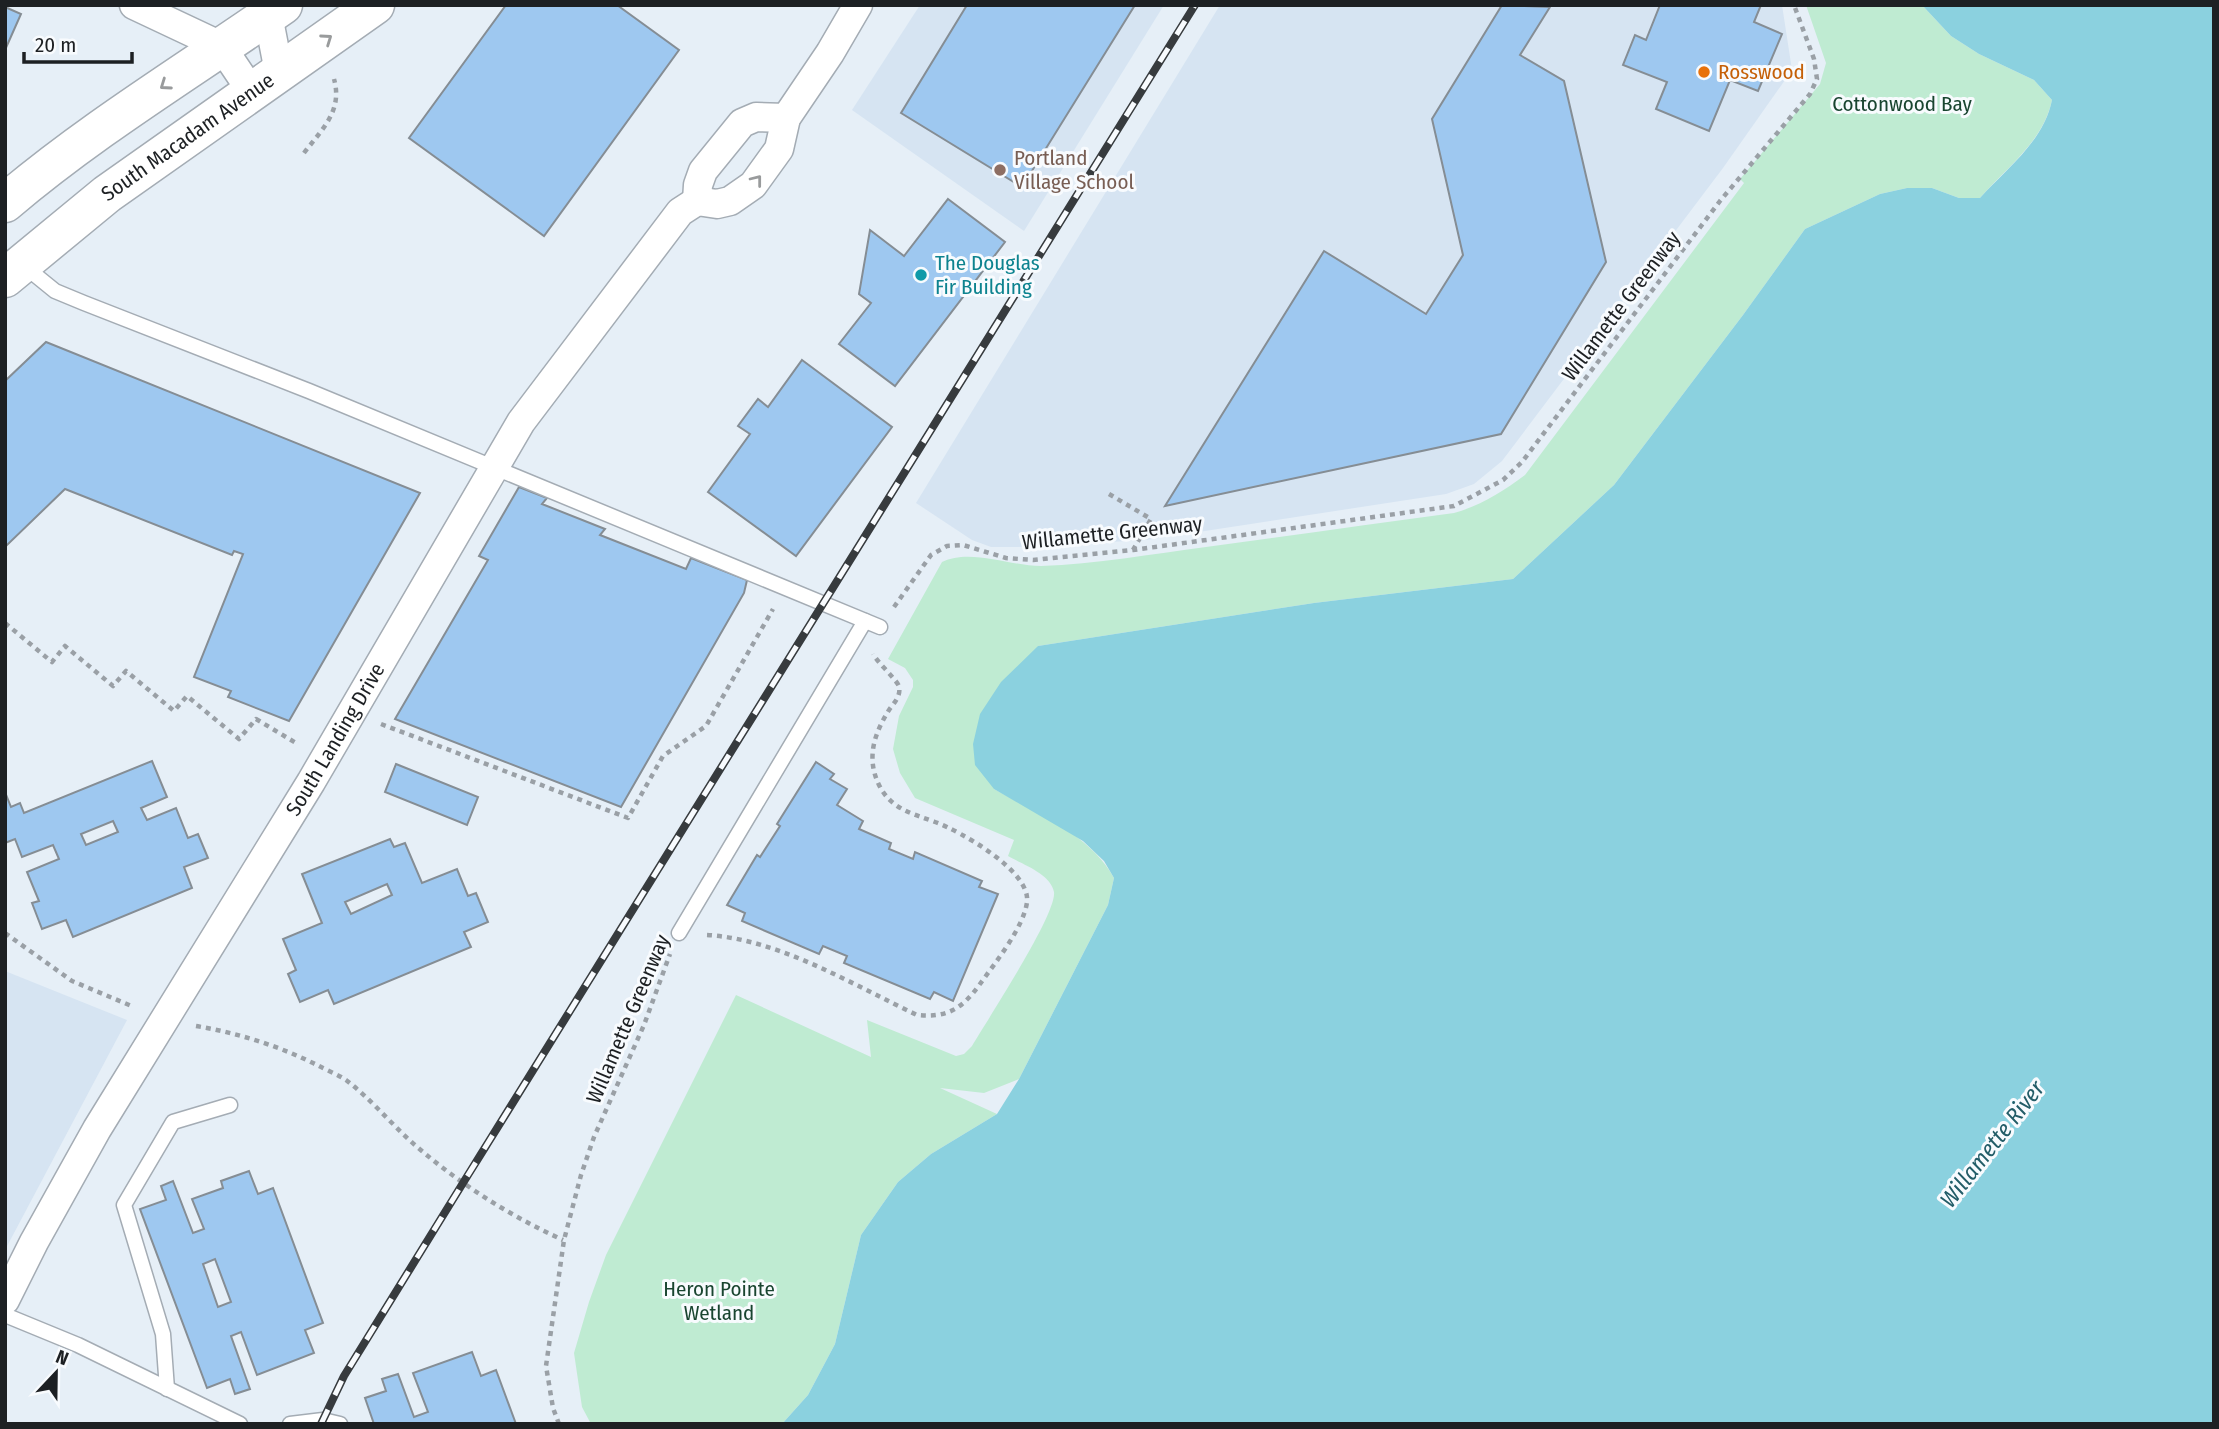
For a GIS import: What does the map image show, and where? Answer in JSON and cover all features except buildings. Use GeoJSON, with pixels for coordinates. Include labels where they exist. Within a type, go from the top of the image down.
{"type":"FeatureCollection","features":[{"type":"Feature","properties":{"kind":"main road","name":"South Macadam Avenue"},"geometry":{"type":"LineString","coordinates":[[14,271],[107,194],[375,5]]}},
{"type":"Feature","properties":{"kind":"main road"},"geometry":{"type":"LineString","coordinates":[[5,203],[41,172],[273,9]]}},
{"type":"Feature","properties":{"kind":"street"},"geometry":{"type":"LineString","coordinates":[[134,5],[221,46],[265,82]]}},
{"type":"Feature","properties":{"kind":"street"},"geometry":{"type":"LineString","coordinates":[[786,118],[756,117],[742,123],[703,171],[698,185],[697,201],[717,204],[730,201],[746,192],[779,149],[786,118],[858,5]]}},
{"type":"Feature","properties":{"kind":"street"},"geometry":{"type":"LineString","coordinates":[[265,82],[273,9]]}},
{"type":"Feature","properties":{"kind":"street","name":"South Landing Drive"},"geometry":{"type":"LineString","coordinates":[[5,1300],[97,1129],[324,759],[521,422],[680,212],[697,201]]}},
{"type":"Feature","properties":{"kind":"lane"},"geometry":{"type":"LineString","coordinates":[[14,271],[55,291],[309,391],[880,627]]}},
{"type":"Feature","properties":{"kind":"lane"},"geometry":{"type":"LineString","coordinates":[[679,933],[865,621]]}},
{"type":"Feature","properties":{"kind":"lane"},"geometry":{"type":"LineString","coordinates":[[167,1389],[163,1334],[124,1205],[173,1122],[230,1105]]}},
{"type":"Feature","properties":{"kind":"lane"},"geometry":{"type":"LineString","coordinates":[[5,1314],[78,1345],[240,1424]]}},
{"type":"Feature","properties":{"kind":"lane"},"geometry":{"type":"LineString","coordinates":[[290,1424],[323,1420],[340,1424]]}},
{"type":"Feature","properties":{"kind":"path","name":"Willamette Greenway"},"geometry":{"type":"LineString","coordinates":[[559,1424],[548,1387],[546,1366],[564,1240],[580,1175],[594,1137],[645,1024],[679,933],[748,940],[800,960],[918,1015],[937,1017],[949,1013],[972,995],[1018,926],[1027,905],[1024,885],[1010,869],[975,842],[935,822],[906,813],[890,802],[879,784],[872,750],[876,732],[898,698],[900,687],[873,656],[873,637],[931,555],[947,546],[963,545],[1006,558],[1033,559],[1133,550],[1454,506],[1503,480],[1522,462],[1720,201],[1810,94],[1817,79],[1814,58],[1794,5]]}},
{"type":"Feature","properties":{"kind":"path"},"geometry":{"type":"LineString","coordinates":[[304,153],[334,113],[337,87],[325,40]]}},
{"type":"Feature","properties":{"kind":"path"},"geometry":{"type":"LineString","coordinates":[[1109,494],[1151,519],[1133,550]]}},
{"type":"Feature","properties":{"kind":"path"},"geometry":{"type":"LineString","coordinates":[[374,735],[379,724],[628,818],[663,756],[706,726],[785,589]]}},
{"type":"Feature","properties":{"kind":"path"},"geometry":{"type":"LineString","coordinates":[[5,623],[52,662],[65,646],[113,686],[126,671],[174,711],[187,696],[239,739],[256,719],[324,759]]}},
{"type":"Feature","properties":{"kind":"path"},"geometry":{"type":"LineString","coordinates":[[5,933],[72,981],[140,1009]]}},
{"type":"Feature","properties":{"kind":"path"},"geometry":{"type":"LineString","coordinates":[[195,1026],[224,1031],[271,1045],[345,1079],[416,1146],[463,1183],[524,1222],[564,1240]]}},
{"type":"Feature","properties":{"kind":"shaded area","name":"Portland Village School"},"geometry":{"type":"Polygon","coordinates":[[[920,5],[1164,5],[1024,231],[852,110],[920,5]]]}},
{"type":"Feature","properties":{"kind":"shaded area"},"geometry":{"type":"Polygon","coordinates":[[[1220,5],[1782,5],[1792,70],[1723,168],[1502,461],[1474,484],[1446,494],[1146,540],[991,547],[972,540],[916,503],[1220,5]]]}},
{"type":"Feature","properties":{"kind":"shaded area"},"geometry":{"type":"Polygon","coordinates":[[[5,971],[127,1020],[5,1250],[5,971]]]}},
{"type":"Feature","properties":{"kind":"green space"},"geometry":{"type":"Polygon","coordinates":[[[1806,5],[1922,5],[1951,36],[1979,54],[2034,80],[2052,100],[2041,129],[2023,153],[1980,198],[1959,198],[1932,188],[1907,188],[1880,194],[1805,229],[1614,485],[1513,579],[1314,603],[1038,646],[994,789],[1077,837],[1104,863],[1114,878],[1108,905],[1019,1079],[984,1093],[940,1088],[997,1114],[931,1154],[898,1182],[861,1235],[835,1344],[808,1395],[782,1424],[591,1424],[582,1407],[574,1353],[589,1302],[606,1255],[736,995],[871,1057],[867,1020],[956,1056],[964,1054],[972,1046],[1019,968],[1052,904],[1054,892],[1048,880],[1008,856],[1014,840],[915,798],[900,773],[893,749],[899,716],[913,687],[913,680],[905,668],[888,659],[942,562],[953,558],[977,557],[1041,566],[1124,558],[1454,513],[1500,492],[1525,475],[1744,183],[1740,179],[1820,84],[1826,63],[1806,5]]]}},
{"type":"Feature","properties":{"kind":"water","name":"Willamette River"},"geometry":{"type":"Polygon","coordinates":[[[1922,5],[2214,5],[2214,1424],[782,1424],[808,1395],[835,1344],[861,1235],[898,1182],[931,1154],[997,1114],[1019,1079],[1108,905],[1114,878],[1104,861],[1083,841],[994,789],[975,765],[973,744],[980,714],[1001,682],[1038,646],[1314,603],[1513,579],[1614,485],[1805,229],[1880,194],[1907,188],[1932,188],[1959,198],[1980,198],[2033,141],[2048,115],[2052,100],[2034,80],[1979,54],[1951,36],[1922,5]]]}},
{"type":"Feature","properties":{"kind":"railway"},"geometry":{"type":"LineString","coordinates":[[321,1424],[344,1376],[1195,5]]}},
{"type":"Feature","properties":{"kind":"place","name":"Rosswood"},"geometry":{"type":"Point","coordinates":[1704,72]}},
{"type":"Feature","properties":{"kind":"place","name":"Portland Village School"},"geometry":{"type":"Point","coordinates":[1000,170]}},
{"type":"Feature","properties":{"kind":"place","name":"The Douglas Fir Building"},"geometry":{"type":"Point","coordinates":[921,275]}},
{"type":"Feature","properties":{"kind":"park label","name":"Cottonwood Bay"},"geometry":{"type":"Point","coordinates":[1902,104]}},
{"type":"Feature","properties":{"kind":"park label","name":"Heron Pointe Wetland"},"geometry":{"type":"Point","coordinates":[719,1301]}}]}
